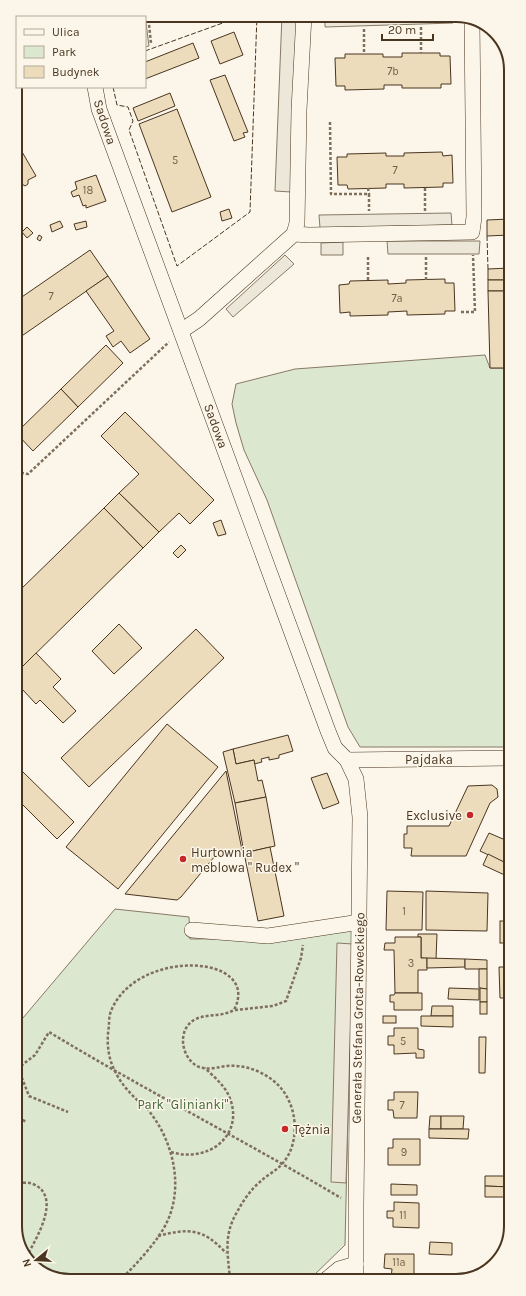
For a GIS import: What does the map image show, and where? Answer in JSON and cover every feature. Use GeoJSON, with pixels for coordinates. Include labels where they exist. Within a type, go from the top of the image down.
{"type":"FeatureCollection","features":[{"type":"Feature","properties":{"kind":"street"},"geometry":{"type":"LineString","coordinates":[[181,331],[199,319],[294,234],[297,223],[299,110],[304,22]]}},
{"type":"Feature","properties":{"kind":"street"},"geometry":{"type":"LineString","coordinates":[[294,234],[472,232],[474,217],[472,25]]}},
{"type":"Feature","properties":{"kind":"street","name":"Sadowa"},"geometry":{"type":"LineString","coordinates":[[95,88],[99,109],[328,732],[335,748],[347,760]]}},
{"type":"Feature","properties":{"kind":"street","name":"Pajdaka"},"geometry":{"type":"LineString","coordinates":[[347,760],[504,758]]}},
{"type":"Feature","properties":{"kind":"street","name":"Generała Stefana Grota-Roweckiego"},"geometry":{"type":"LineString","coordinates":[[347,760],[356,779],[360,811],[356,1271]]}},
{"type":"Feature","properties":{"kind":"street"},"geometry":{"type":"LineString","coordinates":[[192,930],[268,936],[360,922]]}},
{"type":"Feature","properties":{"kind":"street"},"geometry":{"type":"LineString","coordinates":[[332,1274],[339,1269],[356,1271]]}},
{"type":"Feature","properties":{"kind":"path"},"geometry":{"type":"LineString","coordinates":[[149,22],[151,43]]}},
{"type":"Feature","properties":{"kind":"path"},"geometry":{"type":"LineString","coordinates":[[421,27],[421,53]]}},
{"type":"Feature","properties":{"kind":"path"},"geometry":{"type":"LineString","coordinates":[[364,29],[364,54]]}},
{"type":"Feature","properties":{"kind":"path"},"geometry":{"type":"LineString","coordinates":[[330,122],[331,194],[369,194]]}},
{"type":"Feature","properties":{"kind":"path"},"geometry":{"type":"LineString","coordinates":[[425,187],[425,211]]}},
{"type":"Feature","properties":{"kind":"path"},"geometry":{"type":"LineString","coordinates":[[368,188],[369,211]]}},
{"type":"Feature","properties":{"kind":"path"},"geometry":{"type":"LineString","coordinates":[[461,312],[475,312],[473,255]]}},
{"type":"Feature","properties":{"kind":"path"},"geometry":{"type":"LineString","coordinates":[[426,256],[426,280]]}},
{"type":"Feature","properties":{"kind":"path"},"geometry":{"type":"LineString","coordinates":[[368,257],[368,281]]}},
{"type":"Feature","properties":{"kind":"path"},"geometry":{"type":"LineString","coordinates":[[22,473],[28,474],[181,331]]}},
{"type":"Feature","properties":{"kind":"path"},"geometry":{"type":"LineString","coordinates":[[171,1152],[190,1156],[200,1155],[216,1147],[227,1133],[232,1119],[232,1106],[228,1094],[221,1084],[205,1068],[191,1061],[183,1043],[184,1033],[189,1024],[195,1019],[226,1014],[234,1010],[281,1004],[286,1001],[303,949],[301,930]]}},
{"type":"Feature","properties":{"kind":"path"},"geometry":{"type":"LineString","coordinates":[[124,1274],[158,1236],[167,1222],[173,1202],[174,1162],[160,1126],[148,1110],[122,1084],[110,1063],[106,1040],[111,1012],[125,990],[148,974],[168,967],[190,965],[212,968],[226,973],[236,987],[239,995],[234,1010]]}},
{"type":"Feature","properties":{"kind":"path"},"geometry":{"type":"LineString","coordinates":[[22,1065],[35,1055],[49,1032],[115,1072],[283,1164],[356,1206]]}},
{"type":"Feature","properties":{"kind":"path"},"geometry":{"type":"LineString","coordinates":[[205,1068],[244,1066],[268,1076],[282,1089],[289,1101],[295,1118],[295,1132],[291,1150],[283,1164],[261,1180],[248,1194],[236,1212],[229,1231],[226,1253],[229,1274]]}},
{"type":"Feature","properties":{"kind":"path"},"geometry":{"type":"LineString","coordinates":[[22,1078],[29,1096],[68,1112]]}},
{"type":"Feature","properties":{"kind":"path"},"geometry":{"type":"LineString","coordinates":[[22,1120],[27,1122]]}},
{"type":"Feature","properties":{"kind":"path"},"geometry":{"type":"LineString","coordinates":[[22,1183],[35,1185],[44,1193],[47,1202],[45,1218],[29,1251]]}},
{"type":"Feature","properties":{"kind":"path"},"geometry":{"type":"LineString","coordinates":[[158,1236],[182,1230],[201,1233],[217,1244],[226,1253]]}},
{"type":"Feature","properties":{"kind":"green space"},"geometry":{"type":"Polygon","coordinates":[[[485,355],[490,368],[504,368],[504,747],[360,747],[348,727],[267,500],[244,450],[232,404],[236,384],[295,369],[485,355]]]}},
{"type":"Feature","properties":{"kind":"green space","name":"Park \"Glinianki\""},"geometry":{"type":"Polygon","coordinates":[[[115,909],[189,917],[190,939],[298,938],[355,927],[349,1069],[345,1245],[315,1274],[67,1274],[49,1269],[41,1264],[34,1258],[27,1247],[22,1226],[22,1019],[115,909]]]}},
{"type":"Feature","properties":{"kind":"shaded area"},"geometry":{"type":"Polygon","coordinates":[[[282,22],[297,22],[291,192],[275,191],[282,22]]]}},
{"type":"Feature","properties":{"kind":"shaded area"},"geometry":{"type":"Polygon","coordinates":[[[325,22],[453,22],[453,23],[325,27],[325,22]]]}},
{"type":"Feature","properties":{"kind":"shaded area"},"geometry":{"type":"Polygon","coordinates":[[[146,23],[149,46],[146,47],[146,23]]]}},
{"type":"Feature","properties":{"kind":"shaded area"},"geometry":{"type":"Polygon","coordinates":[[[451,213],[452,225],[320,228],[319,215],[451,213]]]}},
{"type":"Feature","properties":{"kind":"shaded area"},"geometry":{"type":"Polygon","coordinates":[[[387,241],[480,241],[479,254],[388,254],[387,241]]]}},
{"type":"Feature","properties":{"kind":"shaded area"},"geometry":{"type":"Polygon","coordinates":[[[343,242],[343,255],[321,255],[321,243],[343,242]]]}},
{"type":"Feature","properties":{"kind":"shaded area"},"geometry":{"type":"Polygon","coordinates":[[[285,255],[294,264],[233,317],[226,309],[285,255]]]}},
{"type":"Feature","properties":{"kind":"shaded area"},"geometry":{"type":"Polygon","coordinates":[[[337,943],[353,944],[346,1183],[331,1182],[337,943]]]}},
{"type":"Feature","properties":{"kind":"building"},"geometry":{"type":"Polygon","coordinates":[[[234,32],[243,55],[220,64],[211,41],[234,32]]]}},
{"type":"Feature","properties":{"kind":"building"},"geometry":{"type":"Polygon","coordinates":[[[193,43],[199,58],[146,79],[146,62],[193,43]]]}},
{"type":"Feature","properties":{"kind":"building"},"geometry":{"type":"Polygon","coordinates":[[[402,53],[440,53],[440,56],[450,56],[451,84],[441,84],[441,88],[402,88],[402,85],[384,85],[384,89],[345,90],[345,86],[336,86],[335,58],[345,58],[345,54],[383,54],[383,57],[402,57],[402,53]]]}},
{"type":"Feature","properties":{"kind":"building"},"geometry":{"type":"Polygon","coordinates":[[[225,75],[248,132],[243,133],[245,137],[234,141],[210,80],[225,75]]]}},
{"type":"Feature","properties":{"kind":"building"},"geometry":{"type":"Polygon","coordinates":[[[170,93],[175,106],[138,121],[133,108],[170,93]]]}},
{"type":"Feature","properties":{"kind":"building"},"geometry":{"type":"Polygon","coordinates":[[[177,109],[211,197],[172,212],[139,124],[177,109]]]}},
{"type":"Feature","properties":{"kind":"building"},"geometry":{"type":"Polygon","coordinates":[[[22,152],[36,176],[28,180],[28,184],[25,186],[22,184],[22,152]]]}},
{"type":"Feature","properties":{"kind":"building"},"geometry":{"type":"Polygon","coordinates":[[[442,152],[443,156],[452,155],[453,183],[443,183],[443,187],[404,188],[404,184],[386,184],[386,188],[348,189],[347,185],[338,185],[337,157],[347,157],[347,154],[386,153],[386,156],[404,156],[404,153],[442,152]]]}},
{"type":"Feature","properties":{"kind":"building"},"geometry":{"type":"Polygon","coordinates":[[[96,175],[106,201],[86,208],[86,205],[83,206],[79,195],[73,197],[71,192],[77,189],[75,182],[96,175]]]}},
{"type":"Feature","properties":{"kind":"building"},"geometry":{"type":"Polygon","coordinates":[[[229,209],[232,218],[222,221],[220,212],[229,209]]]}},
{"type":"Feature","properties":{"kind":"building"},"geometry":{"type":"Polygon","coordinates":[[[504,219],[504,235],[487,236],[487,220],[504,219]]]}},
{"type":"Feature","properties":{"kind":"building"},"geometry":{"type":"Polygon","coordinates":[[[60,221],[63,227],[52,232],[50,225],[60,221]]]}},
{"type":"Feature","properties":{"kind":"building"},"geometry":{"type":"Polygon","coordinates":[[[86,221],[87,227],[76,230],[74,224],[86,221]]]}},
{"type":"Feature","properties":{"kind":"building"},"geometry":{"type":"Polygon","coordinates":[[[27,227],[33,233],[27,238],[22,232],[27,227]]]}},
{"type":"Feature","properties":{"kind":"building"},"geometry":{"type":"Polygon","coordinates":[[[39,235],[42,237],[40,241],[37,239],[39,235]]]}},
{"type":"Feature","properties":{"kind":"building"},"geometry":{"type":"Polygon","coordinates":[[[90,250],[108,276],[22,336],[22,297],[90,250]]]}},
{"type":"Feature","properties":{"kind":"building"},"geometry":{"type":"Polygon","coordinates":[[[504,268],[504,280],[488,280],[488,269],[504,268]]]}},
{"type":"Feature","properties":{"kind":"building"},"geometry":{"type":"Polygon","coordinates":[[[108,276],[150,339],[130,353],[121,341],[113,347],[106,336],[114,331],[86,291],[108,276]]]}},
{"type":"Feature","properties":{"kind":"building"},"geometry":{"type":"Polygon","coordinates":[[[445,279],[445,283],[454,283],[455,311],[445,311],[445,314],[407,315],[407,311],[388,312],[388,315],[350,316],[350,312],[340,313],[339,285],[349,284],[350,281],[388,280],[388,284],[406,283],[406,280],[445,279]]]}},
{"type":"Feature","properties":{"kind":"building"},"geometry":{"type":"Polygon","coordinates":[[[488,280],[504,280],[504,291],[488,291],[488,280]]]}},
{"type":"Feature","properties":{"kind":"building"},"geometry":{"type":"Polygon","coordinates":[[[488,291],[504,291],[504,368],[490,368],[488,291]]]}},
{"type":"Feature","properties":{"kind":"building"},"geometry":{"type":"Polygon","coordinates":[[[106,345],[123,363],[78,407],[61,389],[106,345]]]}},
{"type":"Feature","properties":{"kind":"building"},"geometry":{"type":"Polygon","coordinates":[[[61,389],[78,407],[33,451],[22,439],[22,427],[61,389]]]}},
{"type":"Feature","properties":{"kind":"building"},"geometry":{"type":"Polygon","coordinates":[[[125,412],[214,500],[190,524],[179,513],[159,532],[119,493],[139,474],[101,436],[125,412]]]}},
{"type":"Feature","properties":{"kind":"building"},"geometry":{"type":"Polygon","coordinates":[[[119,493],[159,532],[143,548],[104,508],[119,493]]]}},
{"type":"Feature","properties":{"kind":"building"},"geometry":{"type":"Polygon","coordinates":[[[104,508],[143,548],[22,667],[22,588],[104,508]]]}},
{"type":"Feature","properties":{"kind":"building"},"geometry":{"type":"Polygon","coordinates":[[[221,520],[226,534],[218,536],[213,523],[221,520]]]}},
{"type":"Feature","properties":{"kind":"building"},"geometry":{"type":"Polygon","coordinates":[[[181,545],[186,550],[178,558],[173,553],[181,545]]]}},
{"type":"Feature","properties":{"kind":"building"},"geometry":{"type":"Polygon","coordinates":[[[119,624],[142,648],[114,674],[92,651],[119,624]]]}},
{"type":"Feature","properties":{"kind":"building"},"geometry":{"type":"Polygon","coordinates":[[[196,629],[224,658],[89,787],[61,758],[196,629]]]}},
{"type":"Feature","properties":{"kind":"building"},"geometry":{"type":"Polygon","coordinates":[[[36,653],[61,679],[53,687],[76,711],[63,723],[40,700],[36,704],[22,689],[22,667],[36,653]]]}},
{"type":"Feature","properties":{"kind":"building"},"geometry":{"type":"Polygon","coordinates":[[[167,724],[218,767],[118,889],[66,847],[167,724]]]}},
{"type":"Feature","properties":{"kind":"building"},"geometry":{"type":"Polygon","coordinates":[[[288,735],[293,751],[279,755],[279,758],[269,760],[269,757],[261,759],[262,762],[254,764],[254,760],[236,764],[233,749],[288,735]]]}},
{"type":"Feature","properties":{"kind":"building"},"geometry":{"type":"Polygon","coordinates":[[[233,749],[236,764],[254,760],[258,781],[262,780],[266,797],[235,803],[223,752],[233,749]]]}},
{"type":"Feature","properties":{"kind":"building"},"geometry":{"type":"Polygon","coordinates":[[[22,771],[74,822],[57,839],[22,804],[22,771]]]}},
{"type":"Feature","properties":{"kind":"building"},"geometry":{"type":"Polygon","coordinates":[[[226,771],[242,850],[215,856],[177,900],[125,894],[226,771]]]}},
{"type":"Feature","properties":{"kind":"building"},"geometry":{"type":"Polygon","coordinates":[[[327,773],[339,803],[323,809],[311,778],[327,773]]]}},
{"type":"Feature","properties":{"kind":"building","name":"Exclusive"},"geometry":{"type":"Polygon","coordinates":[[[492,785],[497,789],[498,797],[490,803],[466,856],[411,856],[412,848],[404,848],[404,834],[407,834],[407,826],[449,826],[468,786],[492,785]]]}},
{"type":"Feature","properties":{"kind":"building"},"geometry":{"type":"Polygon","coordinates":[[[266,797],[275,846],[244,853],[235,803],[266,797]]]}},
{"type":"Feature","properties":{"kind":"building"},"geometry":{"type":"Polygon","coordinates":[[[489,833],[504,839],[504,862],[480,851],[489,833]]]}},
{"type":"Feature","properties":{"kind":"building"},"geometry":{"type":"Polygon","coordinates":[[[270,847],[284,916],[258,921],[244,853],[270,847]]]}},
{"type":"Feature","properties":{"kind":"building"},"geometry":{"type":"Polygon","coordinates":[[[488,854],[504,862],[504,875],[483,865],[488,854]]]}},
{"type":"Feature","properties":{"kind":"building"},"geometry":{"type":"Polygon","coordinates":[[[387,891],[423,892],[422,930],[386,930],[387,891]]]}},
{"type":"Feature","properties":{"kind":"building"},"geometry":{"type":"Polygon","coordinates":[[[426,891],[488,893],[487,931],[426,930],[426,891]]]}},
{"type":"Feature","properties":{"kind":"building"},"geometry":{"type":"Polygon","coordinates":[[[500,921],[504,921],[504,943],[500,943],[500,921]]]}},
{"type":"Feature","properties":{"kind":"building"},"geometry":{"type":"Polygon","coordinates":[[[418,934],[437,934],[436,959],[421,958],[421,937],[418,937],[418,934]]]}},
{"type":"Feature","properties":{"kind":"building"},"geometry":{"type":"Polygon","coordinates":[[[395,937],[421,937],[421,958],[427,958],[427,970],[418,970],[418,993],[395,993],[394,950],[384,950],[385,943],[395,943],[395,937]]]}},
{"type":"Feature","properties":{"kind":"building"},"geometry":{"type":"Polygon","coordinates":[[[427,958],[465,959],[465,967],[427,968],[427,958]]]}},
{"type":"Feature","properties":{"kind":"building"},"geometry":{"type":"Polygon","coordinates":[[[465,959],[487,960],[487,969],[465,969],[465,959]]]}},
{"type":"Feature","properties":{"kind":"building"},"geometry":{"type":"Polygon","coordinates":[[[499,967],[504,967],[504,998],[500,998],[499,967]]]}},
{"type":"Feature","properties":{"kind":"building"},"geometry":{"type":"Polygon","coordinates":[[[479,969],[487,969],[487,989],[479,988],[479,969]]]}},
{"type":"Feature","properties":{"kind":"building"},"geometry":{"type":"Polygon","coordinates":[[[449,988],[479,989],[479,1000],[448,999],[449,988]]]}},
{"type":"Feature","properties":{"kind":"building"},"geometry":{"type":"Polygon","coordinates":[[[480,988],[487,989],[487,1002],[480,1002],[480,988]]]}},
{"type":"Feature","properties":{"kind":"building"},"geometry":{"type":"Polygon","coordinates":[[[395,993],[422,993],[422,1010],[394,1010],[394,1002],[390,1002],[390,995],[394,995],[395,993]]]}},
{"type":"Feature","properties":{"kind":"building"},"geometry":{"type":"Polygon","coordinates":[[[480,1002],[487,1002],[487,1014],[480,1014],[480,1002]]]}},
{"type":"Feature","properties":{"kind":"building"},"geometry":{"type":"Polygon","coordinates":[[[432,1006],[453,1006],[453,1016],[431,1016],[432,1006]]]}},
{"type":"Feature","properties":{"kind":"building"},"geometry":{"type":"Polygon","coordinates":[[[383,1016],[396,1016],[396,1023],[383,1023],[383,1016]]]}},
{"type":"Feature","properties":{"kind":"building"},"geometry":{"type":"Polygon","coordinates":[[[421,1016],[453,1016],[453,1027],[421,1026],[421,1016]]]}},
{"type":"Feature","properties":{"kind":"building"},"geometry":{"type":"Polygon","coordinates":[[[394,1028],[418,1028],[418,1049],[424,1050],[424,1058],[416,1058],[416,1053],[394,1054],[394,1045],[388,1045],[388,1036],[394,1036],[394,1028]]]}},
{"type":"Feature","properties":{"kind":"building"},"geometry":{"type":"Polygon","coordinates":[[[479,1037],[486,1037],[485,1073],[479,1073],[479,1037]]]}},
{"type":"Feature","properties":{"kind":"building"},"geometry":{"type":"Polygon","coordinates":[[[394,1092],[418,1092],[417,1118],[394,1118],[393,1110],[388,1110],[388,1100],[394,1100],[394,1092]]]}},
{"type":"Feature","properties":{"kind":"building"},"geometry":{"type":"Polygon","coordinates":[[[430,1116],[441,1116],[441,1129],[429,1129],[430,1116]]]}},
{"type":"Feature","properties":{"kind":"building"},"geometry":{"type":"Polygon","coordinates":[[[441,1116],[464,1116],[463,1129],[441,1129],[441,1116]]]}},
{"type":"Feature","properties":{"kind":"building"},"geometry":{"type":"Polygon","coordinates":[[[429,1129],[469,1129],[468,1139],[429,1138],[429,1129]]]}},
{"type":"Feature","properties":{"kind":"building"},"geometry":{"type":"Polygon","coordinates":[[[393,1139],[420,1139],[420,1165],[388,1165],[388,1148],[393,1148],[393,1139]]]}},
{"type":"Feature","properties":{"kind":"building"},"geometry":{"type":"Polygon","coordinates":[[[485,1176],[504,1176],[504,1187],[485,1186],[485,1176]]]}},
{"type":"Feature","properties":{"kind":"building"},"geometry":{"type":"Polygon","coordinates":[[[391,1184],[417,1185],[417,1195],[391,1195],[391,1184]]]}},
{"type":"Feature","properties":{"kind":"building"},"geometry":{"type":"Polygon","coordinates":[[[485,1186],[504,1187],[504,1197],[485,1197],[485,1186]]]}},
{"type":"Feature","properties":{"kind":"building"},"geometry":{"type":"Polygon","coordinates":[[[394,1202],[419,1203],[419,1228],[393,1227],[393,1218],[387,1218],[387,1211],[394,1211],[394,1202]]]}},
{"type":"Feature","properties":{"kind":"building"},"geometry":{"type":"Polygon","coordinates":[[[430,1242],[452,1243],[452,1255],[429,1254],[430,1242]]]}},
{"type":"Feature","properties":{"kind":"building"},"geometry":{"type":"Polygon","coordinates":[[[385,1254],[414,1254],[414,1274],[391,1274],[392,1269],[384,1268],[385,1254]]]}},
{"type":"Feature","properties":{"kind":"fence"},"geometry":{"type":"LineString","coordinates":[[146,51],[226,22]]}},
{"type":"Feature","properties":{"kind":"fence"},"geometry":{"type":"LineString","coordinates":[[113,88],[117,105],[128,107],[133,121],[129,130],[177,266],[250,212],[257,22]]}},
{"type":"Feature","properties":{"kind":"fence"},"geometry":{"type":"LineString","coordinates":[[487,236],[488,269]]}},
{"type":"Feature","properties":{"kind":"place","name":"Exclusive"},"geometry":{"type":"Point","coordinates":[470,815]}},
{"type":"Feature","properties":{"kind":"place","name":"Hurtownia meblowa \" Rudex \""},"geometry":{"type":"Point","coordinates":[183,859]}},
{"type":"Feature","properties":{"kind":"place","name":"Tężnia"},"geometry":{"type":"Point","coordinates":[285,1129]}}]}
